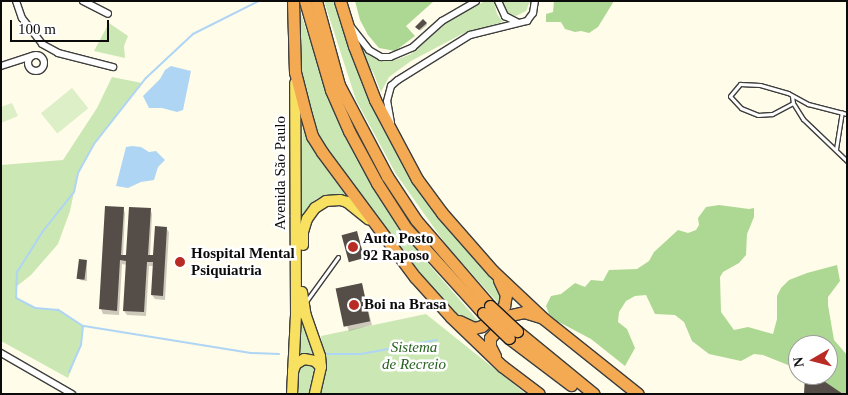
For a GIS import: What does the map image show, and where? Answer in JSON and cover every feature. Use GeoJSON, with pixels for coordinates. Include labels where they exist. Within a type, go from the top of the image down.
{"type":"FeatureCollection","features":[{"type":"Feature","properties":{"kind":"highway"},"geometry":{"type":"LineString","coordinates":[[293,1],[295,72],[312,136],[338,175],[415,277],[451,317],[502,366],[539,394]]}},
{"type":"Feature","properties":{"kind":"highway"},"geometry":{"type":"LineString","coordinates":[[306,1],[331,90],[349,131],[377,183],[406,228],[487,310],[582,394]]}},
{"type":"Feature","properties":{"kind":"highway"},"geometry":{"type":"LineString","coordinates":[[316,1],[340,85],[386,176],[416,220],[487,310]]}},
{"type":"Feature","properties":{"kind":"highway"},"geometry":{"type":"LineString","coordinates":[[341,6],[364,74],[394,137],[418,178],[442,213],[493,271],[544,319],[638,394]]}},
{"type":"Feature","properties":{"kind":"highway"},"geometry":{"type":"LineString","coordinates":[[451,317],[474,328],[485,324],[504,306],[506,295],[493,271]]}},
{"type":"Feature","properties":{"kind":"highway"},"geometry":{"type":"LineString","coordinates":[[502,366],[490,346],[490,338],[494,331],[511,315],[517,312],[524,312],[544,319]]}},
{"type":"Feature","properties":{"kind":"highway"},"geometry":{"type":"LineString","coordinates":[[513,334],[594,394]]}},
{"type":"Feature","properties":{"kind":"main road","name":"Avenida São Paulo"},"geometry":{"type":"LineString","coordinates":[[292,394],[296,315],[295,72]]}},
{"type":"Feature","properties":{"kind":"main road","name":"Avenida São Paulo"},"geometry":{"type":"LineString","coordinates":[[315,394],[321,367],[320,356],[303,305],[303,232],[307,219],[315,208],[326,201],[340,200],[353,206],[377,227]]}},
{"type":"Feature","properties":{"kind":"main road"},"geometry":{"type":"LineString","coordinates":[[292,372],[296,364],[304,359],[315,362],[321,367]]}},
{"type":"Feature","properties":{"kind":"street"},"geometry":{"type":"LineString","coordinates":[[16,1],[22,18],[42,44],[58,53],[113,67]]}},
{"type":"Feature","properties":{"kind":"street"},"geometry":{"type":"LineString","coordinates":[[83,1],[108,14]]}},
{"type":"Feature","properties":{"kind":"street"},"geometry":{"type":"LineString","coordinates":[[341,6],[356,34],[369,50],[381,57],[390,57],[413,47],[442,21],[476,1]]}},
{"type":"Feature","properties":{"kind":"street"},"geometry":{"type":"LineString","coordinates":[[498,1],[505,16],[512,22],[523,23]]}},
{"type":"Feature","properties":{"kind":"street"},"geometry":{"type":"LineString","coordinates":[[394,137],[387,101],[392,86],[398,80],[470,34],[523,23],[533,12],[534,1]]}},
{"type":"Feature","properties":{"kind":"street"},"geometry":{"type":"LineString","coordinates":[[1,66],[25,61],[32,56],[40,56],[44,60],[44,65],[35,70],[25,61]]}},
{"type":"Feature","properties":{"kind":"street"},"geometry":{"type":"LineString","coordinates":[[4,355],[72,394]]}},
{"type":"Feature","properties":{"kind":"lane"},"geometry":{"type":"LineString","coordinates":[[793,103],[772,114],[758,115],[741,108],[730,96],[740,84],[760,85],[792,96],[808,104],[847,114]]}},
{"type":"Feature","properties":{"kind":"lane"},"geometry":{"type":"LineString","coordinates":[[792,96],[793,103],[803,119],[847,161]]}},
{"type":"Feature","properties":{"kind":"lane"},"geometry":{"type":"LineString","coordinates":[[836,150],[842,112]]}},
{"type":"Feature","properties":{"kind":"lane"},"geometry":{"type":"LineString","coordinates":[[303,305],[338,257]]}},
{"type":"Feature","properties":{"kind":"green space"},"geometry":{"type":"Polygon","coordinates":[[[324,1],[337,1],[352,50],[437,214],[492,277],[502,292],[499,304],[447,246],[396,174],[356,100],[324,1]]]}},
{"type":"Feature","properties":{"kind":"green space"},"geometry":{"type":"Polygon","coordinates":[[[355,1],[434,1],[406,26],[415,36],[395,51],[379,48],[368,35],[360,20],[355,1]]]}},
{"type":"Feature","properties":{"kind":"green space"},"geometry":{"type":"Polygon","coordinates":[[[485,1],[494,1],[497,14],[503,22],[462,34],[411,61],[389,77],[381,92],[373,72],[362,60],[358,44],[374,57],[385,61],[398,59],[411,54],[450,20],[485,1]]]}},
{"type":"Feature","properties":{"kind":"green space"},"geometry":{"type":"Polygon","coordinates":[[[501,1],[530,1],[526,11],[516,16],[507,13],[501,1]]]}},
{"type":"Feature","properties":{"kind":"green space"},"geometry":{"type":"Polygon","coordinates":[[[554,1],[614,1],[598,27],[589,33],[565,29],[561,22],[546,22],[546,14],[553,12],[554,1]]]}},
{"type":"Feature","properties":{"kind":"green space"},"geometry":{"type":"Polygon","coordinates":[[[300,11],[329,97],[379,195],[418,252],[480,323],[474,324],[460,317],[446,304],[378,221],[319,139],[311,119],[299,57],[300,11]]]}},
{"type":"Feature","properties":{"kind":"green space"},"geometry":{"type":"Polygon","coordinates":[[[109,23],[128,36],[124,46],[125,58],[94,51],[109,23]]]}},
{"type":"Feature","properties":{"kind":"green space"},"geometry":{"type":"Polygon","coordinates":[[[112,77],[142,83],[94,144],[78,173],[70,211],[58,244],[31,275],[17,286],[16,298],[35,308],[58,310],[83,326],[81,345],[68,378],[1,341],[1,165],[63,160],[97,108],[112,77]]]}},
{"type":"Feature","properties":{"kind":"green space"},"geometry":{"type":"Polygon","coordinates":[[[72,88],[88,108],[57,133],[41,113],[72,88]]]}},
{"type":"Feature","properties":{"kind":"green space"},"geometry":{"type":"Polygon","coordinates":[[[12,103],[18,116],[1,123],[1,107],[12,103]]]}},
{"type":"Feature","properties":{"kind":"green space"},"geometry":{"type":"Polygon","coordinates":[[[303,120],[353,199],[345,195],[325,195],[316,199],[303,215],[300,228],[298,283],[316,357],[307,353],[295,359],[303,120]]]}},
{"type":"Feature","properties":{"kind":"green space"},"geometry":{"type":"Polygon","coordinates":[[[719,205],[754,208],[754,217],[747,234],[746,255],[739,263],[723,272],[720,277],[721,312],[734,330],[748,327],[773,334],[777,319],[777,296],[781,288],[789,280],[837,265],[840,281],[828,297],[833,335],[788,335],[788,365],[763,355],[754,354],[741,361],[709,354],[692,341],[684,322],[675,315],[655,314],[646,295],[635,296],[626,301],[619,312],[618,322],[627,329],[635,348],[625,366],[591,339],[557,321],[549,314],[546,306],[551,296],[561,294],[575,283],[585,287],[591,280],[603,281],[609,270],[637,269],[649,261],[654,252],[678,230],[688,233],[696,230],[699,225],[698,218],[706,207],[719,205]]]}},
{"type":"Feature","properties":{"kind":"green space","name":"Sistema de Recreio"},"geometry":{"type":"Polygon","coordinates":[[[426,314],[526,394],[319,394],[324,361],[321,336],[426,314]]]}},
{"type":"Feature","properties":{"kind":"green space"},"geometry":{"type":"Polygon","coordinates":[[[838,345],[847,355],[847,394],[842,394],[829,385],[838,385],[838,345]]]}},
{"type":"Feature","properties":{"kind":"green space"},"geometry":{"type":"Polygon","coordinates":[[[310,362],[315,368],[316,374],[311,394],[298,394],[298,368],[300,364],[310,362]]]}},
{"type":"Feature","properties":{"kind":"water"},"geometry":{"type":"Polygon","coordinates":[[[171,66],[191,71],[183,110],[177,112],[162,108],[149,108],[143,96],[160,79],[165,70],[171,66]]]}},
{"type":"Feature","properties":{"kind":"water"},"geometry":{"type":"Polygon","coordinates":[[[126,147],[141,147],[149,152],[156,151],[165,160],[158,167],[154,180],[141,182],[128,188],[116,186],[126,147]]]}},
{"type":"Feature","properties":{"kind":"building"},"geometry":{"type":"Polygon","coordinates":[[[423,19],[427,23],[419,30],[415,27],[423,19]]]}},
{"type":"Feature","properties":{"kind":"building"},"geometry":{"type":"Polygon","coordinates":[[[105,206],[124,207],[121,255],[126,255],[129,207],[151,208],[148,255],[153,255],[155,226],[167,227],[163,296],[151,295],[153,262],[147,262],[144,312],[123,311],[126,261],[120,260],[117,311],[99,309],[105,206]]]}},
{"type":"Feature","properties":{"kind":"building","name":"Auto Posto 92 Raposo"},"geometry":{"type":"Polygon","coordinates":[[[357,231],[364,258],[349,262],[342,235],[357,231]]]}},
{"type":"Feature","properties":{"kind":"building"},"geometry":{"type":"Polygon","coordinates":[[[79,259],[87,260],[85,280],[77,279],[79,259]]]}},
{"type":"Feature","properties":{"kind":"building","name":"Boi na Brasa"},"geometry":{"type":"Polygon","coordinates":[[[362,283],[370,321],[344,327],[336,289],[362,283]]]}},
{"type":"Feature","properties":{"kind":"building"},"geometry":{"type":"Polygon","coordinates":[[[804,385],[830,385],[843,394],[804,394],[804,385]]]}},
{"type":"Feature","properties":{"kind":"waterway"},"geometry":{"type":"LineString","coordinates":[[69,372],[81,345],[83,326],[58,310],[35,308],[16,298],[17,272],[43,231],[74,192],[78,173],[94,144],[146,78],[193,34],[259,1]]}},
{"type":"Feature","properties":{"kind":"waterway"},"geometry":{"type":"LineString","coordinates":[[84,326],[251,353],[279,354]]}},
{"type":"Feature","properties":{"kind":"waterway"},"geometry":{"type":"LineString","coordinates":[[327,354],[361,354],[437,340]]}},
{"type":"Feature","properties":{"kind":"place","name":"Auto Posto 92 Raposo"},"geometry":{"type":"Point","coordinates":[353,247]}},
{"type":"Feature","properties":{"kind":"place","name":"Hospital Mental Psiquiatria"},"geometry":{"type":"Point","coordinates":[180,262]}},
{"type":"Feature","properties":{"kind":"place","name":"Boi na Brasa"},"geometry":{"type":"Point","coordinates":[354,305]}}]}
